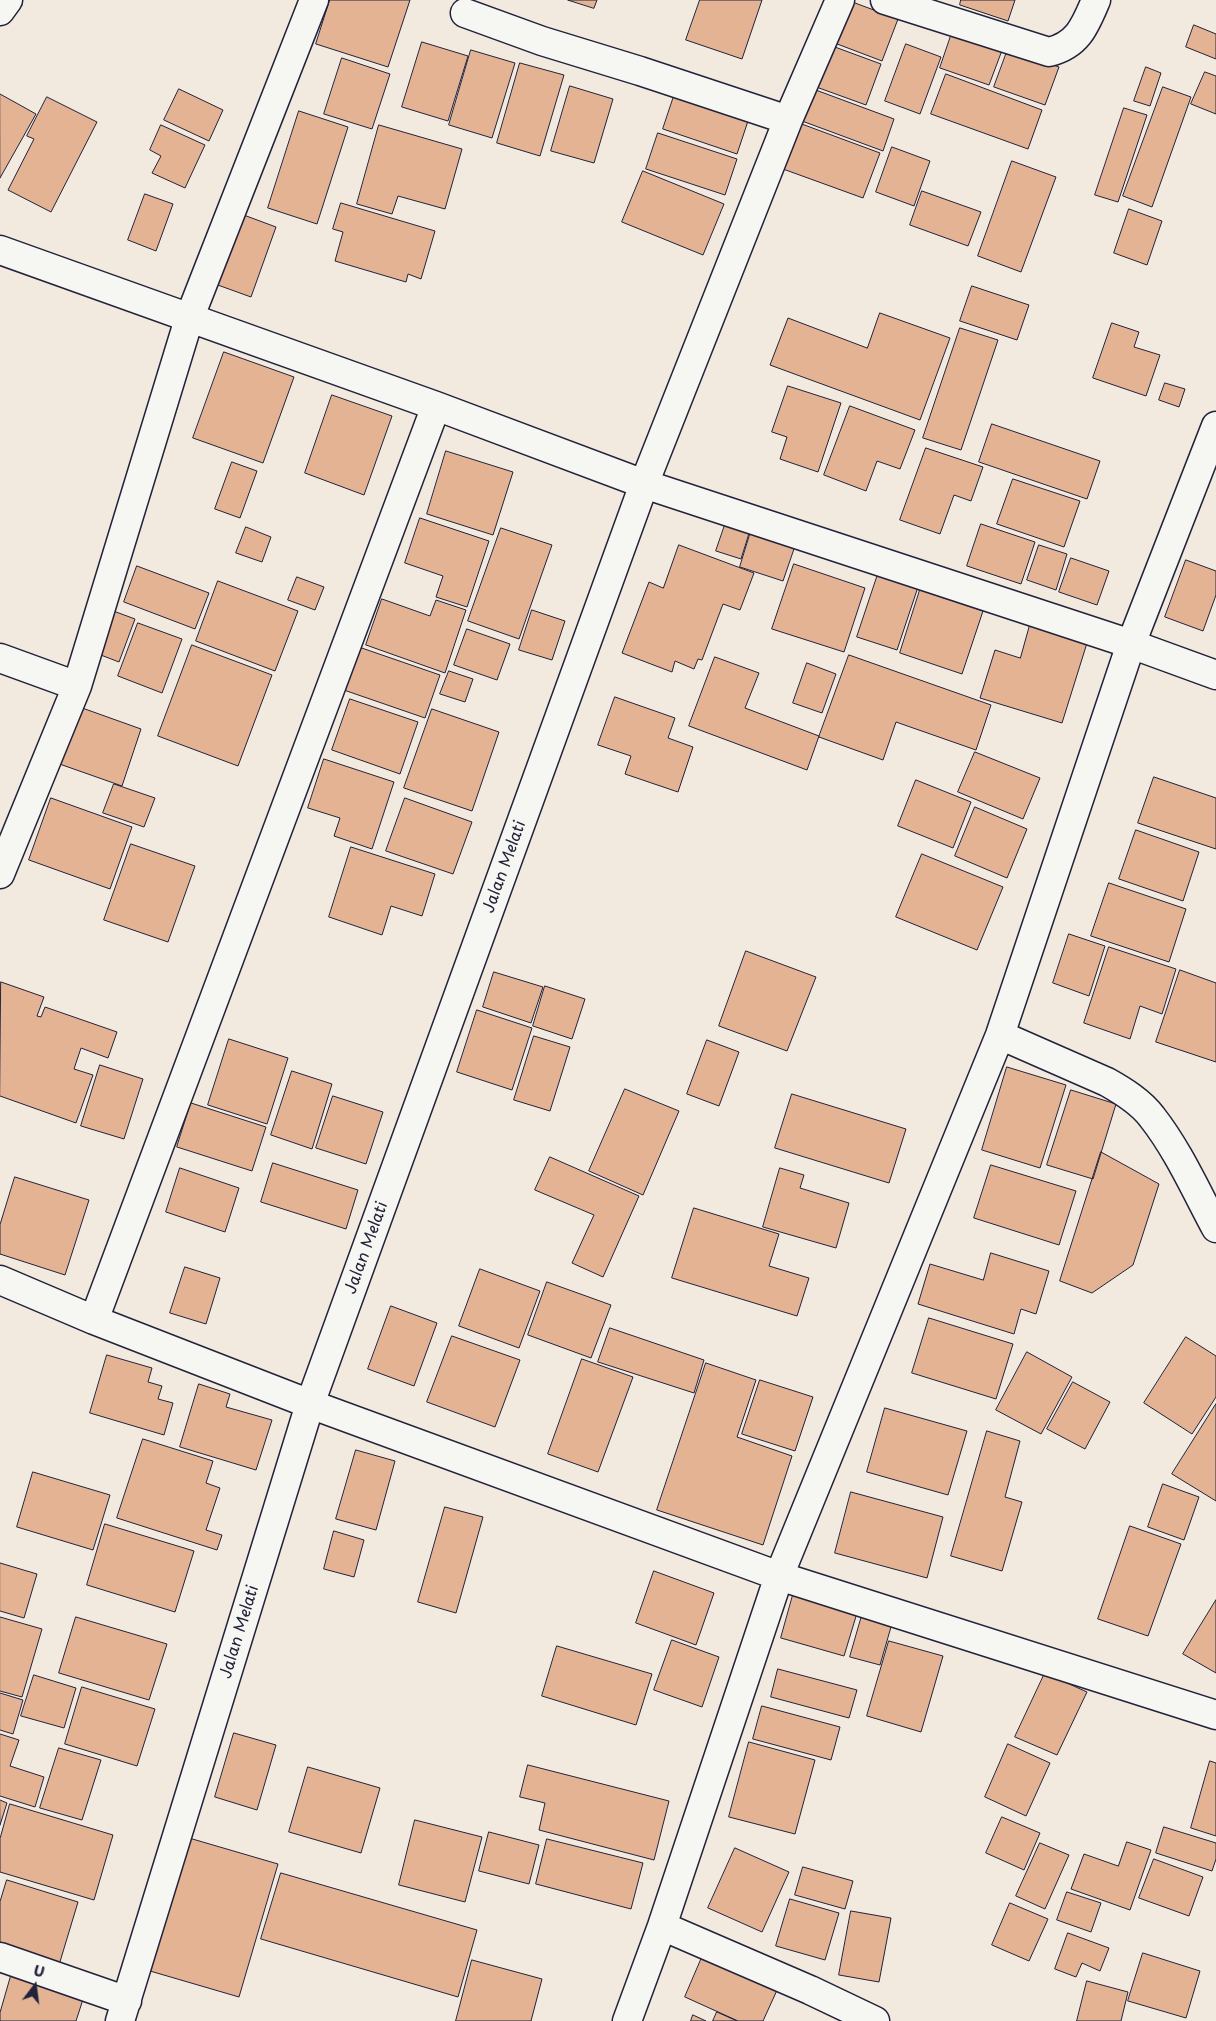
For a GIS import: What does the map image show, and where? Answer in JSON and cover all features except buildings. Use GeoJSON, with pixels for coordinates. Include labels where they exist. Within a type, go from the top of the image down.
{"type":"FeatureCollection","features":[{"type":"Feature","properties":{"kind":"street"},"geometry":{"type":"LineString","coordinates":[[0,11],[8,0]]}},
{"type":"Feature","properties":{"kind":"street"},"geometry":{"type":"LineString","coordinates":[[0,874],[77,686],[189,319],[314,0]]}},
{"type":"Feature","properties":{"kind":"street","name":"Jalan Melati"},"geometry":{"type":"LineString","coordinates":[[123,2011],[310,1404],[644,484],[788,120],[840,0]]}},
{"type":"Feature","properties":{"kind":"street"},"geometry":{"type":"LineString","coordinates":[[885,0],[1049,52],[1064,47],[1078,36],[1096,0]]}},
{"type":"Feature","properties":{"kind":"street"},"geometry":{"type":"LineString","coordinates":[[464,13],[542,41],[788,120]]}},
{"type":"Feature","properties":{"kind":"street"},"geometry":{"type":"LineString","coordinates":[[0,250],[436,406],[644,484],[1131,644],[1216,675]]}},
{"type":"Feature","properties":{"kind":"street"},"geometry":{"type":"LineString","coordinates":[[94,1320],[436,406]]}},
{"type":"Feature","properties":{"kind":"street"},"geometry":{"type":"LineString","coordinates":[[627,2021],[662,1926],[779,1576],[1000,1035],[1131,644],[1216,426]]}},
{"type":"Feature","properties":{"kind":"street"},"geometry":{"type":"LineString","coordinates":[[0,658],[77,686]]}},
{"type":"Feature","properties":{"kind":"street"},"geometry":{"type":"LineString","coordinates":[[1000,1035],[1107,1082],[1123,1091],[1138,1103],[1152,1117],[1166,1139],[1216,1228]]}},
{"type":"Feature","properties":{"kind":"street"},"geometry":{"type":"LineString","coordinates":[[0,1280],[94,1320],[310,1404],[779,1576],[1216,1715]]}},
{"type":"Feature","properties":{"kind":"street"},"geometry":{"type":"LineString","coordinates":[[662,1926],[810,1990],[875,2021]]}},
{"type":"Feature","properties":{"kind":"street"},"geometry":{"type":"LineString","coordinates":[[0,1958],[123,2011]]}}]}
